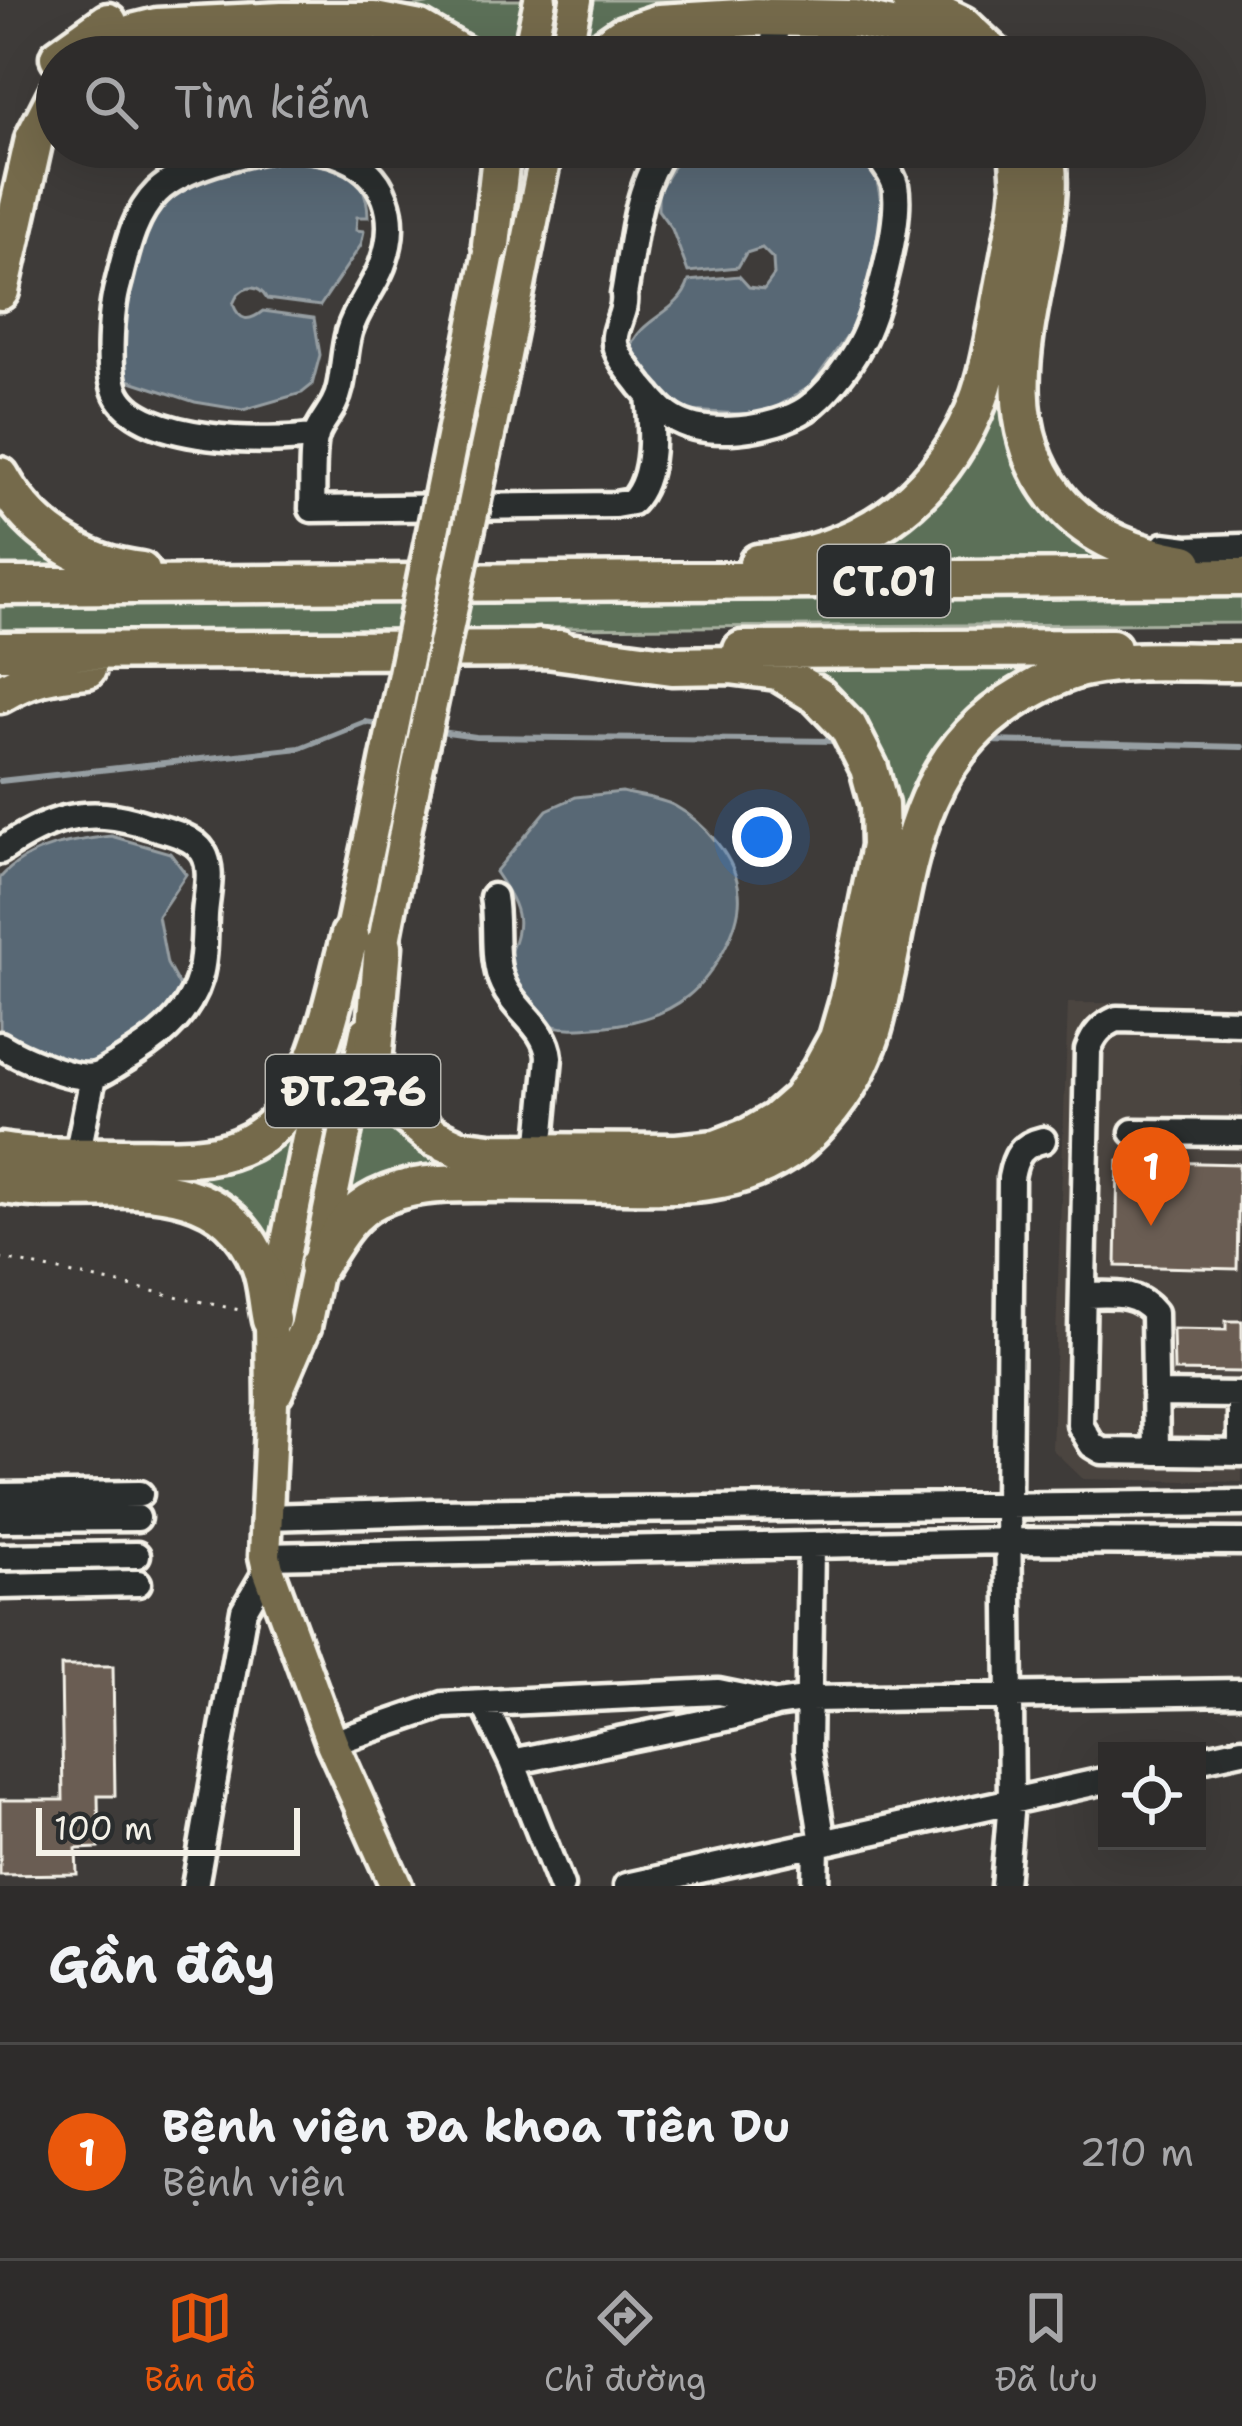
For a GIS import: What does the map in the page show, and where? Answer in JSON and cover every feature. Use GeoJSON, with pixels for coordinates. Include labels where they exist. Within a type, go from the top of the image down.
{"type":"FeatureCollection","features":[{"type":"Feature","properties":{"kind":"highway"},"geometry":{"type":"LineString","coordinates":[[910,0],[962,25],[974,36]]}},
{"type":"Feature","properties":{"kind":"highway"},"geometry":{"type":"LineString","coordinates":[[88,36],[129,13],[276,26]]}},
{"type":"Feature","properties":{"kind":"highway"},"geometry":{"type":"LineString","coordinates":[[622,36],[659,23],[778,17],[856,19],[917,36]]}},
{"type":"Feature","properties":{"kind":"highway"},"geometry":{"type":"LineString","coordinates":[[128,36],[157,27],[374,21],[431,36]]}},
{"type":"Feature","properties":{"kind":"highway"},"geometry":{"type":"LineString","coordinates":[[0,182],[18,121],[36,89]]}},
{"type":"Feature","properties":{"kind":"highway"},"geometry":{"type":"LineString","coordinates":[[0,291],[36,135]]}},
{"type":"Feature","properties":{"kind":"highway"},"geometry":{"type":"LineString","coordinates":[[491,245],[503,168]]}},
{"type":"Feature","properties":{"kind":"highway"},"geometry":{"type":"LineString","coordinates":[[526,584],[794,560],[879,526],[915,497],[949,455],[973,413],[985,379],[1018,206],[1020,168]]}},
{"type":"Feature","properties":{"kind":"highway"},"geometry":{"type":"LineString","coordinates":[[1046,168],[1048,199],[1018,382],[1023,428],[1040,476],[1066,509],[1102,537],[1143,554],[1242,566]]}},
{"type":"Feature","properties":{"kind":"highway"},"geometry":{"type":"LineString","coordinates":[[0,476],[11,497],[54,539],[105,564],[135,571],[246,574],[336,583]]}},
{"type":"Feature","properties":{"kind":"highway","name":"CT.01"},"geometry":{"type":"LineString","coordinates":[[0,586],[1242,577]]}},
{"type":"Feature","properties":{"kind":"highway","name":"CT.01"},"geometry":{"type":"LineString","coordinates":[[0,651],[1242,647]]}},
{"type":"Feature","properties":{"kind":"highway"},"geometry":{"type":"LineString","coordinates":[[366,940],[373,1063],[384,1089],[432,1136],[458,1148],[540,1153],[716,1149],[776,1121],[800,1100],[820,1071],[838,1038],[849,1000],[880,846],[874,786],[848,727],[818,696],[777,671],[730,665],[672,666],[538,648]]}},
{"type":"Feature","properties":{"kind":"highway"},"geometry":{"type":"LineString","coordinates":[[0,694],[48,672],[289,651]]}},
{"type":"Feature","properties":{"kind":"highway"},"geometry":{"type":"LineString","coordinates":[[318,1266],[347,1221],[376,1199],[417,1186],[493,1182],[681,1185],[725,1179],[796,1145],[826,1118],[866,1050],[922,813],[965,737],[1000,707],[1084,667],[1242,662]]}},
{"type":"Feature","properties":{"kind":"highway"},"geometry":{"type":"LineString","coordinates":[[0,1152],[204,1155],[238,1148],[274,1128],[302,1091],[366,940]]}},
{"type":"Feature","properties":{"kind":"highway"},"geometry":{"type":"LineString","coordinates":[[0,1184],[162,1190],[198,1200],[227,1219],[250,1244],[262,1271],[270,1319]]}},
{"type":"Feature","properties":{"kind":"main road"},"geometry":{"type":"LineString","coordinates":[[533,36],[540,0]]}},
{"type":"Feature","properties":{"kind":"main road"},"geometry":{"type":"LineString","coordinates":[[569,36],[576,0]]}},
{"type":"Feature","properties":{"kind":"main road","name":"ĐT.276"},"geometry":{"type":"LineString","coordinates":[[396,1886],[332,1743],[267,1562],[270,1319],[366,940],[416,775],[543,168]]}},
{"type":"Feature","properties":{"kind":"main road","name":"ĐT.276"},"geometry":{"type":"LineString","coordinates":[[272,1403],[305,1327],[318,1266],[366,940],[384,772],[491,245]]}},
{"type":"Feature","properties":{"kind":"street"},"geometry":{"type":"LineString","coordinates":[[938,0],[995,36]]}},
{"type":"Feature","properties":{"kind":"street"},"geometry":{"type":"LineString","coordinates":[[775,36],[778,17]]}},
{"type":"Feature","properties":{"kind":"street"},"geometry":{"type":"LineString","coordinates":[[205,168],[155,194],[129,240],[114,298],[113,381],[118,396],[130,410],[154,424],[237,439],[316,436]]}},
{"type":"Feature","properties":{"kind":"street"},"geometry":{"type":"LineString","coordinates":[[362,168],[388,202],[390,235],[381,269],[349,331],[334,409],[316,436],[312,509],[625,505],[638,496],[647,465],[652,427],[649,394]]}},
{"type":"Feature","properties":{"kind":"street"},"geometry":{"type":"LineString","coordinates":[[650,168],[624,314],[614,339],[617,352],[664,412],[679,422],[734,431],[762,427],[808,407],[860,346],[891,243],[895,185],[886,168]]}},
{"type":"Feature","properties":{"kind":"street"},"geometry":{"type":"LineString","coordinates":[[1058,168],[1060,181],[1032,413],[1045,462],[1081,507],[1124,535],[1188,549],[1242,547]]}},
{"type":"Feature","properties":{"kind":"street"},"geometry":{"type":"LineString","coordinates":[[0,851],[45,823],[102,815],[179,835],[201,849],[209,881],[199,978],[182,1012],[149,1046],[93,1077],[61,1071],[0,1045]]}},
{"type":"Feature","properties":{"kind":"street"},"geometry":{"type":"LineString","coordinates":[[493,897],[500,980],[548,1044],[540,1153]]}},
{"type":"Feature","properties":{"kind":"street"},"geometry":{"type":"LineString","coordinates":[[1155,1394],[1241,1395],[1241,1453],[1102,1451],[1084,1436],[1080,1425],[1088,1050],[1093,1035],[1117,1019],[1242,1022]]}},
{"type":"Feature","properties":{"kind":"street"},"geometry":{"type":"LineString","coordinates":[[77,1156],[93,1077]]}},
{"type":"Feature","properties":{"kind":"street"},"geometry":{"type":"LineString","coordinates":[[1133,1132],[1242,1133]]}},
{"type":"Feature","properties":{"kind":"street"},"geometry":{"type":"LineString","coordinates":[[1004,1886],[1011,1801],[1011,1178],[1019,1151],[1043,1140]]}},
{"type":"Feature","properties":{"kind":"street"},"geometry":{"type":"LineString","coordinates":[[1083,1295],[1130,1295],[1154,1313],[1156,1452]]}},
{"type":"Feature","properties":{"kind":"street"},"geometry":{"type":"LineString","coordinates":[[0,1496],[138,1506],[0,1520]]}},
{"type":"Feature","properties":{"kind":"street"},"geometry":{"type":"LineString","coordinates":[[266,1517],[1242,1502]]}},
{"type":"Feature","properties":{"kind":"street"},"geometry":{"type":"LineString","coordinates":[[195,1886],[244,1610],[267,1562],[811,1545],[1242,1542]]}},
{"type":"Feature","properties":{"kind":"street"},"geometry":{"type":"LineString","coordinates":[[811,1545],[808,1749],[820,1844],[815,1886]]}},
{"type":"Feature","properties":{"kind":"street"},"geometry":{"type":"LineString","coordinates":[[0,1557],[137,1555]]}},
{"type":"Feature","properties":{"kind":"street"},"geometry":{"type":"LineString","coordinates":[[0,1586],[138,1583]]}},
{"type":"Feature","properties":{"kind":"street"},"geometry":{"type":"LineString","coordinates":[[332,1743],[442,1705],[718,1692],[776,1704]]}},
{"type":"Feature","properties":{"kind":"street"},"geometry":{"type":"LineString","coordinates":[[512,1762],[810,1699],[1242,1692]]}},
{"type":"Feature","properties":{"kind":"street"},"geometry":{"type":"LineString","coordinates":[[484,1704],[561,1886]]}},
{"type":"Feature","properties":{"kind":"street"},"geometry":{"type":"LineString","coordinates":[[1206,1758],[1242,1750]]}},
{"type":"Feature","properties":{"kind":"street"},"geometry":{"type":"LineString","coordinates":[[627,1886],[1098,1782]]}},
{"type":"Feature","properties":{"kind":"path"},"geometry":{"type":"LineString","coordinates":[[0,1258],[270,1319]]}},
{"type":"Feature","properties":{"kind":"shaded area"},"geometry":{"type":"Polygon","coordinates":[[[1068,1003],[1242,1004],[1242,1482],[1083,1479],[1052,1449],[1068,1003]]]}},
{"type":"Feature","properties":{"kind":"green space"},"geometry":{"type":"Polygon","coordinates":[[[451,0],[536,0],[529,36],[431,36],[365,8],[451,0]]]}},
{"type":"Feature","properties":{"kind":"green space"},"geometry":{"type":"Polygon","coordinates":[[[584,0],[710,0],[712,6],[609,36],[577,36],[584,0]]]}},
{"type":"Feature","properties":{"kind":"green space"},"geometry":{"type":"Polygon","coordinates":[[[1001,380],[1012,444],[1033,494],[1068,535],[1124,569],[816,571],[845,554],[1001,380]]]}},
{"type":"Feature","properties":{"kind":"green space"},"geometry":{"type":"Polygon","coordinates":[[[0,492],[99,572],[0,572],[0,492]]]}},
{"type":"Feature","properties":{"kind":"green space"},"geometry":{"type":"Polygon","coordinates":[[[1242,593],[1242,623],[0,632],[0,605],[1242,593]]]}},
{"type":"Feature","properties":{"kind":"green space"},"geometry":{"type":"Polygon","coordinates":[[[1085,656],[1030,673],[897,853],[888,765],[858,716],[778,660],[1085,656]]]}},
{"type":"Feature","properties":{"kind":"green space"},"geometry":{"type":"Polygon","coordinates":[[[362,1069],[493,1168],[339,1209],[362,1069]]]}},
{"type":"Feature","properties":{"kind":"green space"},"geometry":{"type":"Polygon","coordinates":[[[303,1115],[275,1256],[155,1176],[303,1115]]]}},
{"type":"Feature","properties":{"kind":"water"},"geometry":{"type":"Polygon","coordinates":[[[231,168],[345,168],[352,174],[361,185],[368,217],[357,217],[356,230],[364,231],[361,245],[320,306],[267,299],[253,288],[243,290],[233,304],[245,318],[263,311],[314,318],[320,355],[312,385],[302,393],[243,410],[195,402],[122,378],[115,348],[149,196],[231,168]]]}},
{"type":"Feature","properties":{"kind":"water"},"geometry":{"type":"Polygon","coordinates":[[[672,168],[867,168],[876,177],[883,211],[861,316],[811,386],[770,411],[689,411],[666,396],[629,351],[634,339],[677,301],[689,281],[739,276],[749,287],[764,289],[774,275],[773,259],[762,248],[746,253],[738,267],[688,272],[672,229],[658,210],[658,192],[672,168]]]}},
{"type":"Feature","properties":{"kind":"water"},"geometry":{"type":"Polygon","coordinates":[[[622,792],[669,803],[707,831],[737,879],[736,919],[716,963],[678,1004],[619,1024],[554,1026],[527,1007],[502,969],[515,941],[518,919],[495,872],[547,810],[576,797],[622,792]]]}},
{"type":"Feature","properties":{"kind":"water"},"geometry":{"type":"Polygon","coordinates":[[[111,836],[170,853],[186,874],[158,916],[167,964],[185,996],[123,1057],[99,1067],[75,1066],[0,1037],[0,878],[37,852],[111,836]]]}},
{"type":"Feature","properties":{"kind":"building"},"geometry":{"type":"Polygon","coordinates":[[[1118,1161],[1239,1164],[1237,1269],[1116,1266],[1118,1161]]]}},
{"type":"Feature","properties":{"kind":"building"},"geometry":{"type":"Polygon","coordinates":[[[1226,1321],[1242,1321],[1242,1372],[1174,1371],[1173,1329],[1226,1330],[1226,1321]]]}},
{"type":"Feature","properties":{"kind":"building"},"geometry":{"type":"Polygon","coordinates":[[[61,1666],[113,1666],[115,1796],[98,1796],[99,1848],[76,1849],[77,1874],[0,1875],[0,1800],[63,1800],[61,1666]]]}},
{"type":"Feature","properties":{"kind":"waterway"},"geometry":{"type":"LineString","coordinates":[[0,781],[300,748],[365,722],[384,725]]}},
{"type":"Feature","properties":{"kind":"waterway"},"geometry":{"type":"LineString","coordinates":[[433,731],[476,737],[839,741]]}},
{"type":"Feature","properties":{"kind":"waterway"},"geometry":{"type":"LineString","coordinates":[[988,741],[1242,747]]}},
{"type":"Feature","properties":{"kind":"place","name":"Bệnh viện Đa khoa Tiên Du"},"geometry":{"type":"Point","coordinates":[1151,1226]}}]}
